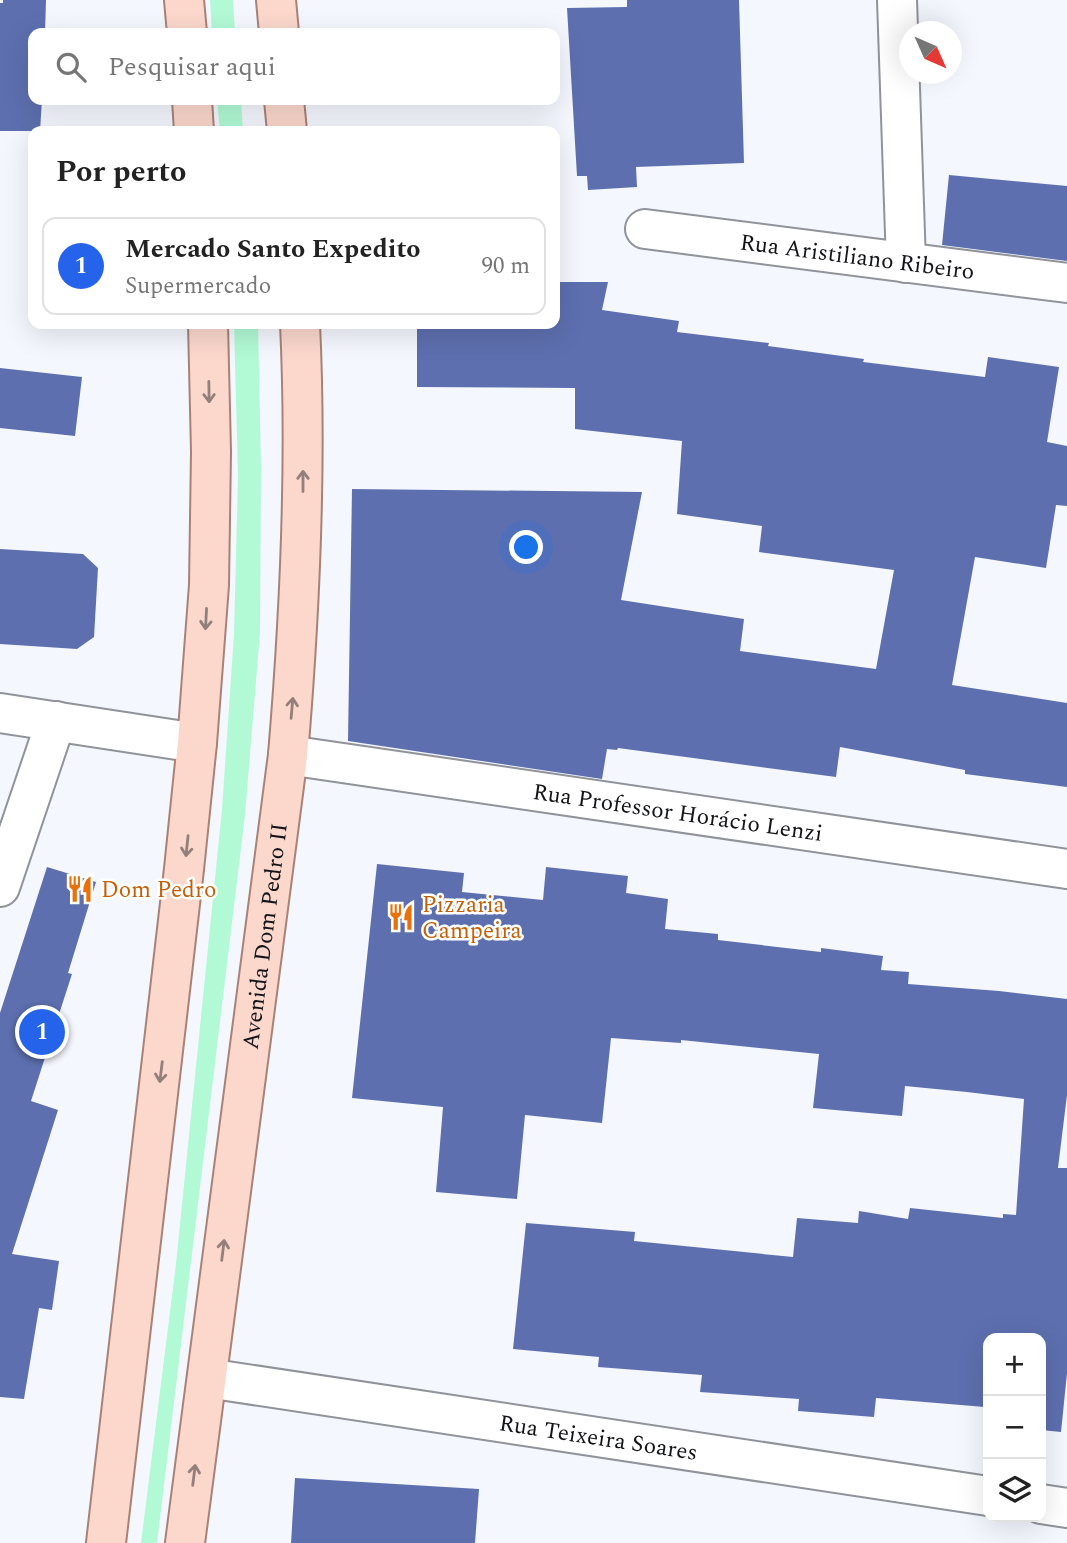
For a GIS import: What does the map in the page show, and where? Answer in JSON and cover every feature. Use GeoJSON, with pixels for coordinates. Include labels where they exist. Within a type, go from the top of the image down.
{"type":"FeatureCollection","features":[{"type":"Feature","properties":{"kind":"main road"},"geometry":{"type":"LineString","coordinates":[[184,0],[187,28]]}},
{"type":"Feature","properties":{"kind":"main road"},"geometry":{"type":"LineString","coordinates":[[276,0],[279,28]]}},
{"type":"Feature","properties":{"kind":"main road"},"geometry":{"type":"LineString","coordinates":[[192,105],[194,126]]}},
{"type":"Feature","properties":{"kind":"main road"},"geometry":{"type":"LineString","coordinates":[[285,105],[287,126]]}},
{"type":"Feature","properties":{"kind":"main road"},"geometry":{"type":"LineString","coordinates":[[106,1543],[197,743],[209,571],[211,452],[208,329]]}},
{"type":"Feature","properties":{"kind":"main road","name":"Avenida Dom Pedro II"},"geometry":{"type":"LineString","coordinates":[[185,1543],[288,755],[296,660],[303,494],[300,329]]}},
{"type":"Feature","properties":{"kind":"street"},"geometry":{"type":"LineString","coordinates":[[897,0],[906,263]]}},
{"type":"Feature","properties":{"kind":"street","name":"Rua Aristiliano Ribeiro"},"geometry":{"type":"LineString","coordinates":[[645,229],[1067,284]]}},
{"type":"Feature","properties":{"kind":"street"},"geometry":{"type":"LineString","coordinates":[[0,713],[197,743]]}},
{"type":"Feature","properties":{"kind":"street"},"geometry":{"type":"LineString","coordinates":[[0,887],[56,722]]}},
{"type":"Feature","properties":{"kind":"street","name":"Rua Professor Horácio Lenzi"},"geometry":{"type":"LineString","coordinates":[[288,755],[1067,869]]}},
{"type":"Feature","properties":{"kind":"street","name":"Rua Teixeira Soares"},"geometry":{"type":"LineString","coordinates":[[206,1378],[983,1495]]}},
{"type":"Feature","properties":{"kind":"street"},"geometry":{"type":"LineString","coordinates":[[1046,1505],[1067,1508]]}},
{"type":"Feature","properties":{"kind":"green space"},"geometry":{"type":"Polygon","coordinates":[[[210,0],[233,0],[235,28],[212,28],[210,0]]]}},
{"type":"Feature","properties":{"kind":"green space"},"geometry":{"type":"Polygon","coordinates":[[[217,105],[241,105],[243,126],[220,126],[217,105]]]}},
{"type":"Feature","properties":{"kind":"green space"},"geometry":{"type":"Polygon","coordinates":[[[234,329],[258,329],[260,632],[245,815],[157,1543],[141,1543],[176,1264],[222,809],[234,634],[238,476],[234,329]]]}},
{"type":"Feature","properties":{"kind":"building"},"geometry":{"type":"Polygon","coordinates":[[[3,0],[46,0],[45,28],[28,28],[28,105],[42,105],[40,126],[28,126],[28,131],[0,131],[0,3],[3,3],[3,0]]]}},
{"type":"Feature","properties":{"kind":"building"},"geometry":{"type":"Polygon","coordinates":[[[627,0],[739,0],[744,163],[636,167],[637,187],[588,190],[587,176],[577,176],[567,8],[627,7],[627,0]]]}},
{"type":"Feature","properties":{"kind":"building"},"geometry":{"type":"Polygon","coordinates":[[[949,175],[1067,186],[1067,261],[942,245],[949,175]]]}},
{"type":"Feature","properties":{"kind":"building"},"geometry":{"type":"Polygon","coordinates":[[[560,282],[608,282],[602,310],[679,321],[677,332],[769,343],[768,346],[864,359],[863,362],[985,377],[988,357],[1059,367],[1047,442],[1067,446],[1067,506],[1056,505],[1046,568],[975,557],[952,685],[1067,703],[1067,787],[965,774],[965,770],[840,747],[836,777],[618,748],[607,749],[602,779],[348,741],[352,489],[642,492],[621,600],[744,619],[740,651],[876,669],[894,570],[759,552],[762,526],[677,514],[682,441],[575,429],[575,388],[417,387],[417,329],[560,329],[560,282]]]}},
{"type":"Feature","properties":{"kind":"building"},"geometry":{"type":"Polygon","coordinates":[[[0,368],[82,377],[75,436],[0,428],[0,368]]]}},
{"type":"Feature","properties":{"kind":"building"},"geometry":{"type":"Polygon","coordinates":[[[0,549],[83,554],[98,568],[94,637],[77,649],[0,644],[0,549]]]}},
{"type":"Feature","properties":{"kind":"building"},"geometry":{"type":"Polygon","coordinates":[[[377,864],[464,873],[462,892],[543,900],[546,867],[628,876],[626,893],[668,899],[665,929],[718,934],[718,940],[883,956],[881,970],[909,972],[908,984],[1067,999],[1067,1095],[1058,1168],[1067,1168],[1067,1373],[1061,1432],[1046,1430],[1046,1333],[983,1333],[983,1407],[876,1398],[874,1417],[798,1411],[799,1399],[700,1392],[702,1375],[598,1367],[599,1357],[513,1349],[526,1223],[635,1232],[634,1241],[793,1257],[797,1218],[858,1223],[859,1211],[908,1219],[910,1208],[1003,1218],[1003,1214],[1016,1215],[1024,1099],[905,1086],[902,1116],[813,1108],[819,1054],[681,1040],[681,1043],[611,1038],[602,1123],[525,1115],[517,1199],[436,1192],[443,1107],[352,1098],[377,864]]]}},
{"type":"Feature","properties":{"kind":"building"},"geometry":{"type":"Polygon","coordinates":[[[47,867],[96,882],[68,973],[72,974],[31,1101],[58,1110],[12,1254],[59,1261],[52,1310],[39,1308],[24,1399],[0,1397],[0,1013],[47,867]]]}},
{"type":"Feature","properties":{"kind":"building"},"geometry":{"type":"Polygon","coordinates":[[[295,1478],[479,1489],[475,1543],[291,1543],[295,1478]]]}},
{"type":"Feature","properties":{"kind":"place","name":"Dom Pedro"},"geometry":{"type":"Point","coordinates":[80,889]}},
{"type":"Feature","properties":{"kind":"place","name":"Pizzaria Campeira"},"geometry":{"type":"Point","coordinates":[401,917]}},
{"type":"Feature","properties":{"kind":"place","name":"Mercado Santo Expedito"},"geometry":{"type":"Point","coordinates":[42,1032]}}]}
